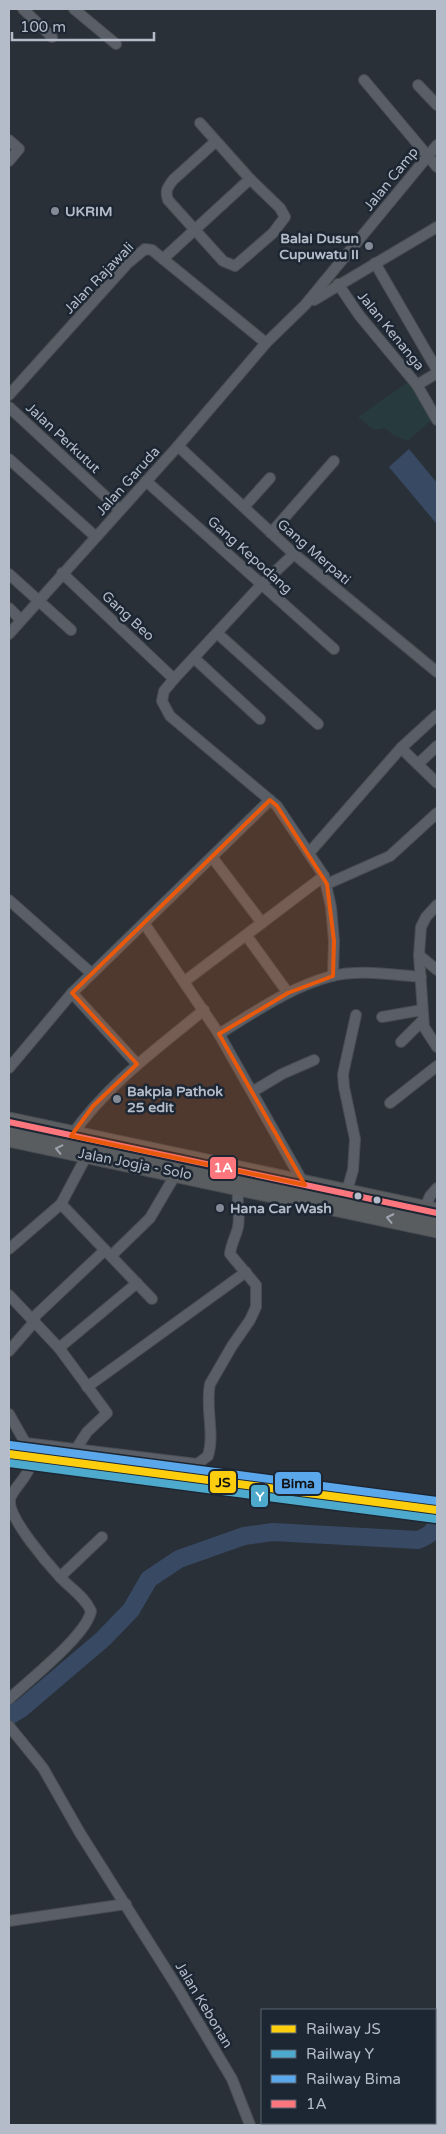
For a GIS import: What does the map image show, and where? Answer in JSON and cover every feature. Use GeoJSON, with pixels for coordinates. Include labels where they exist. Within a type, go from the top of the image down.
{"type":"FeatureCollection","features":[{"type":"Feature","properties":{"kind":"highway","name":"Jalan Jogja - Solo"},"geometry":{"type":"LineString","coordinates":[[9,1122],[430,1212]]}},
{"type":"Feature","properties":{"kind":"highway","name":"Jalan Jogja - Solo"},"geometry":{"type":"LineString","coordinates":[[9,1137],[437,1228]]}},
{"type":"Feature","properties":{"kind":"street"},"geometry":{"type":"LineString","coordinates":[[23,9],[52,37]]}},
{"type":"Feature","properties":{"kind":"street"},"geometry":{"type":"LineString","coordinates":[[74,9],[116,44]]}},
{"type":"Feature","properties":{"kind":"street"},"geometry":{"type":"LineString","coordinates":[[364,80],[437,167]]}},
{"type":"Feature","properties":{"kind":"street"},"geometry":{"type":"LineString","coordinates":[[418,85],[437,105]]}},
{"type":"Feature","properties":{"kind":"street"},"geometry":{"type":"LineString","coordinates":[[200,124],[250,179],[280,208],[285,217],[273,234],[251,254],[234,266],[229,265],[194,230],[168,200],[166,190],[215,142]]}},
{"type":"Feature","properties":{"kind":"street"},"geometry":{"type":"LineString","coordinates":[[9,140],[18,149],[9,161]]}},
{"type":"Feature","properties":{"kind":"street","name":"Jalan Camp"},"geometry":{"type":"LineString","coordinates":[[266,343],[305,306],[437,145]]}},
{"type":"Feature","properties":{"kind":"street"},"geometry":{"type":"LineString","coordinates":[[163,259],[250,179]]}},
{"type":"Feature","properties":{"kind":"street"},"geometry":{"type":"LineString","coordinates":[[305,306],[338,284],[437,227]]}},
{"type":"Feature","properties":{"kind":"street","name":"Jalan Rajawali"},"geometry":{"type":"LineString","coordinates":[[9,395],[140,252],[145,249],[152,250],[266,343]]}},
{"type":"Feature","properties":{"kind":"street"},"geometry":{"type":"LineString","coordinates":[[374,263],[437,372],[417,385]]}},
{"type":"Feature","properties":{"kind":"street","name":"Jalan Kenanga"},"geometry":{"type":"LineString","coordinates":[[338,284],[359,315],[417,385],[437,420]]}},
{"type":"Feature","properties":{"kind":"street","name":"Jalan Garuda"},"geometry":{"type":"LineString","coordinates":[[9,634],[178,446],[266,343]]}},
{"type":"Feature","properties":{"kind":"street","name":"Jalan Perkutut"},"geometry":{"type":"LineString","coordinates":[[9,407],[120,510]]}},
{"type":"Feature","properties":{"kind":"street","name":"Gang Merpati"},"geometry":{"type":"LineString","coordinates":[[178,446],[294,554],[437,672]]}},
{"type":"Feature","properties":{"kind":"street"},"geometry":{"type":"LineString","coordinates":[[9,459],[96,537]]}},
{"type":"Feature","properties":{"kind":"street"},"geometry":{"type":"LineString","coordinates":[[271,533],[334,461]]}},
{"type":"Feature","properties":{"kind":"street"},"geometry":{"type":"LineString","coordinates":[[244,507],[270,478]]}},
{"type":"Feature","properties":{"kind":"street","name":"Gang Kepodang"},"geometry":{"type":"LineString","coordinates":[[146,481],[334,649]]}},
{"type":"Feature","properties":{"kind":"street"},"geometry":{"type":"LineString","coordinates":[[294,554],[262,584],[174,678],[164,691],[162,701],[170,716],[270,800],[287,819],[326,880],[334,941],[333,976]]}},
{"type":"Feature","properties":{"kind":"street","name":"Gang Beo"},"geometry":{"type":"LineString","coordinates":[[62,573],[174,678]]}},
{"type":"Feature","properties":{"kind":"street"},"geometry":{"type":"LineString","coordinates":[[9,574],[72,630]]}},
{"type":"Feature","properties":{"kind":"street"},"geometry":{"type":"LineString","coordinates":[[9,608],[21,620]]}},
{"type":"Feature","properties":{"kind":"street"},"geometry":{"type":"LineString","coordinates":[[217,633],[318,724]]}},
{"type":"Feature","properties":{"kind":"street"},"geometry":{"type":"LineString","coordinates":[[194,658],[260,719]]}},
{"type":"Feature","properties":{"kind":"street"},"geometry":{"type":"LineString","coordinates":[[309,853],[401,748],[437,715]]}},
{"type":"Feature","properties":{"kind":"street"},"geometry":{"type":"LineString","coordinates":[[418,764],[437,746]]}},
{"type":"Feature","properties":{"kind":"street"},"geometry":{"type":"LineString","coordinates":[[401,748],[437,782]]}},
{"type":"Feature","properties":{"kind":"street"},"geometry":{"type":"LineString","coordinates":[[9,1068],[91,973],[270,800]]}},
{"type":"Feature","properties":{"kind":"street"},"geometry":{"type":"LineString","coordinates":[[185,981],[262,923],[326,880],[348,875],[390,856],[404,846],[437,813]]}},
{"type":"Feature","properties":{"kind":"street"},"geometry":{"type":"LineString","coordinates":[[212,858],[262,923]]}},
{"type":"Feature","properties":{"kind":"street"},"geometry":{"type":"LineString","coordinates":[[9,900],[91,973]]}},
{"type":"Feature","properties":{"kind":"street"},"geometry":{"type":"LineString","coordinates":[[437,905],[421,926],[419,955],[424,1027],[437,1047]]}},
{"type":"Feature","properties":{"kind":"street"},"geometry":{"type":"LineString","coordinates":[[144,923],[185,981],[219,1034],[305,1185]]}},
{"type":"Feature","properties":{"kind":"street"},"geometry":{"type":"LineString","coordinates":[[246,935],[288,993]]}},
{"type":"Feature","properties":{"kind":"street"},"geometry":{"type":"LineString","coordinates":[[419,955],[437,970]]}},
{"type":"Feature","properties":{"kind":"street"},"geometry":{"type":"LineString","coordinates":[[219,1034],[288,993],[333,976],[381,974],[420,977]]}},
{"type":"Feature","properties":{"kind":"street"},"geometry":{"type":"LineString","coordinates":[[72,993],[137,1064]]}},
{"type":"Feature","properties":{"kind":"street"},"geometry":{"type":"LineString","coordinates":[[71,1136],[93,1106],[137,1064],[204,1010]]}},
{"type":"Feature","properties":{"kind":"street"},"geometry":{"type":"LineString","coordinates":[[346,1194],[353,1170],[355,1139],[343,1074],[356,1015]]}},
{"type":"Feature","properties":{"kind":"street"},"geometry":{"type":"LineString","coordinates":[[382,1017],[423,1015]]}},
{"type":"Feature","properties":{"kind":"street"},"geometry":{"type":"LineString","coordinates":[[401,1042],[423,1015]]}},
{"type":"Feature","properties":{"kind":"street"},"geometry":{"type":"LineString","coordinates":[[252,1092],[282,1074],[314,1060]]}},
{"type":"Feature","properties":{"kind":"street"},"geometry":{"type":"LineString","coordinates":[[390,1103],[437,1066]]}},
{"type":"Feature","properties":{"kind":"street"},"geometry":{"type":"LineString","coordinates":[[9,1249],[61,1204],[87,1155]]}},
{"type":"Feature","properties":{"kind":"street"},"geometry":{"type":"LineString","coordinates":[[9,1351],[34,1320],[150,1218],[178,1172]]}},
{"type":"Feature","properties":{"kind":"street"},"geometry":{"type":"LineString","coordinates":[[9,1414],[28,1447],[76,1449],[198,1464],[208,1456],[210,1444],[207,1397],[210,1384],[256,1307],[256,1285],[230,1254],[230,1246],[238,1227],[237,1195],[240,1186]]}},
{"type":"Feature","properties":{"kind":"street"},"geometry":{"type":"LineString","coordinates":[[430,1212],[430,1196],[437,1188]]}},
{"type":"Feature","properties":{"kind":"street"},"geometry":{"type":"LineString","coordinates":[[61,1204],[152,1299]]}},
{"type":"Feature","properties":{"kind":"street"},"geometry":{"type":"LineString","coordinates":[[87,1387],[246,1272]]}},
{"type":"Feature","properties":{"kind":"street"},"geometry":{"type":"LineString","coordinates":[[59,1348],[137,1284]]}},
{"type":"Feature","properties":{"kind":"street"},"geometry":{"type":"LineString","coordinates":[[9,1295],[59,1348],[106,1412],[87,1432],[76,1449]]}},
{"type":"Feature","properties":{"kind":"street"},"geometry":{"type":"LineString","coordinates":[[9,1700],[43,1669],[90,1619],[89,1607],[60,1577],[30,1540],[11,1507],[10,1500],[13,1492],[29,1474],[31,1464]]}},
{"type":"Feature","properties":{"kind":"street"},"geometry":{"type":"LineString","coordinates":[[60,1577],[102,1537]]}},
{"type":"Feature","properties":{"kind":"street","name":"Jalan Kebonan"},"geometry":{"type":"LineString","coordinates":[[9,1726],[43,1768],[80,1834],[126,1904],[221,2060],[232,2079],[250,2125]]}},
{"type":"Feature","properties":{"kind":"street"},"geometry":{"type":"LineString","coordinates":[[9,1920],[126,1904]]}},
{"type":"Feature","properties":{"kind":"highlighted area"},"geometry":{"type":"Polygon","coordinates":[[[270,800],[277,806],[327,884],[334,941],[333,976],[288,993],[219,1034],[305,1185],[71,1136],[93,1106],[137,1064],[72,993],[270,800]]]}},
{"type":"Feature","properties":{"kind":"green space"},"geometry":{"type":"Polygon","coordinates":[[[411,380],[433,419],[407,441],[393,435],[385,428],[374,430],[358,417],[411,380]]]}},
{"type":"Feature","properties":{"kind":"water"},"geometry":{"type":"Polygon","coordinates":[[[409,449],[437,483],[436,523],[389,467],[409,449]]]}},
{"type":"Feature","properties":{"kind":"waterway"},"geometry":{"type":"LineString","coordinates":[[9,1716],[22,1708],[103,1639],[131,1610],[149,1579],[179,1559],[244,1536],[273,1532],[418,1540],[430,1533],[435,1528],[437,1521]]}},
{"type":"Feature","properties":{"kind":"rail line","name":"Bima"},"geometry":{"type":"LineString","coordinates":[[10,1445],[437,1501]]}},
{"type":"Feature","properties":{"kind":"rail line","name":"JS"},"geometry":{"type":"LineString","coordinates":[[9,1454],[437,1510]]}},
{"type":"Feature","properties":{"kind":"rail line","name":"Y"},"geometry":{"type":"LineString","coordinates":[[9,1463],[436,1519]]}},
{"type":"Feature","properties":{"kind":"transit line","name":"1A"},"geometry":{"type":"LineString","coordinates":[[9,1122],[437,1213]]}},
{"type":"Feature","properties":{"kind":"place","name":"UKRIM"},"geometry":{"type":"Point","coordinates":[55,211]}},
{"type":"Feature","properties":{"kind":"place","name":"Balai Dusun Cupuwatu II"},"geometry":{"type":"Point","coordinates":[369,246]}},
{"type":"Feature","properties":{"kind":"place","name":"Bakpia Pathok 25 edit"},"geometry":{"type":"Point","coordinates":[117,1099]}},
{"type":"Feature","properties":{"kind":"place","name":"Hana Car Wash"},"geometry":{"type":"Point","coordinates":[220,1208]}}]}
